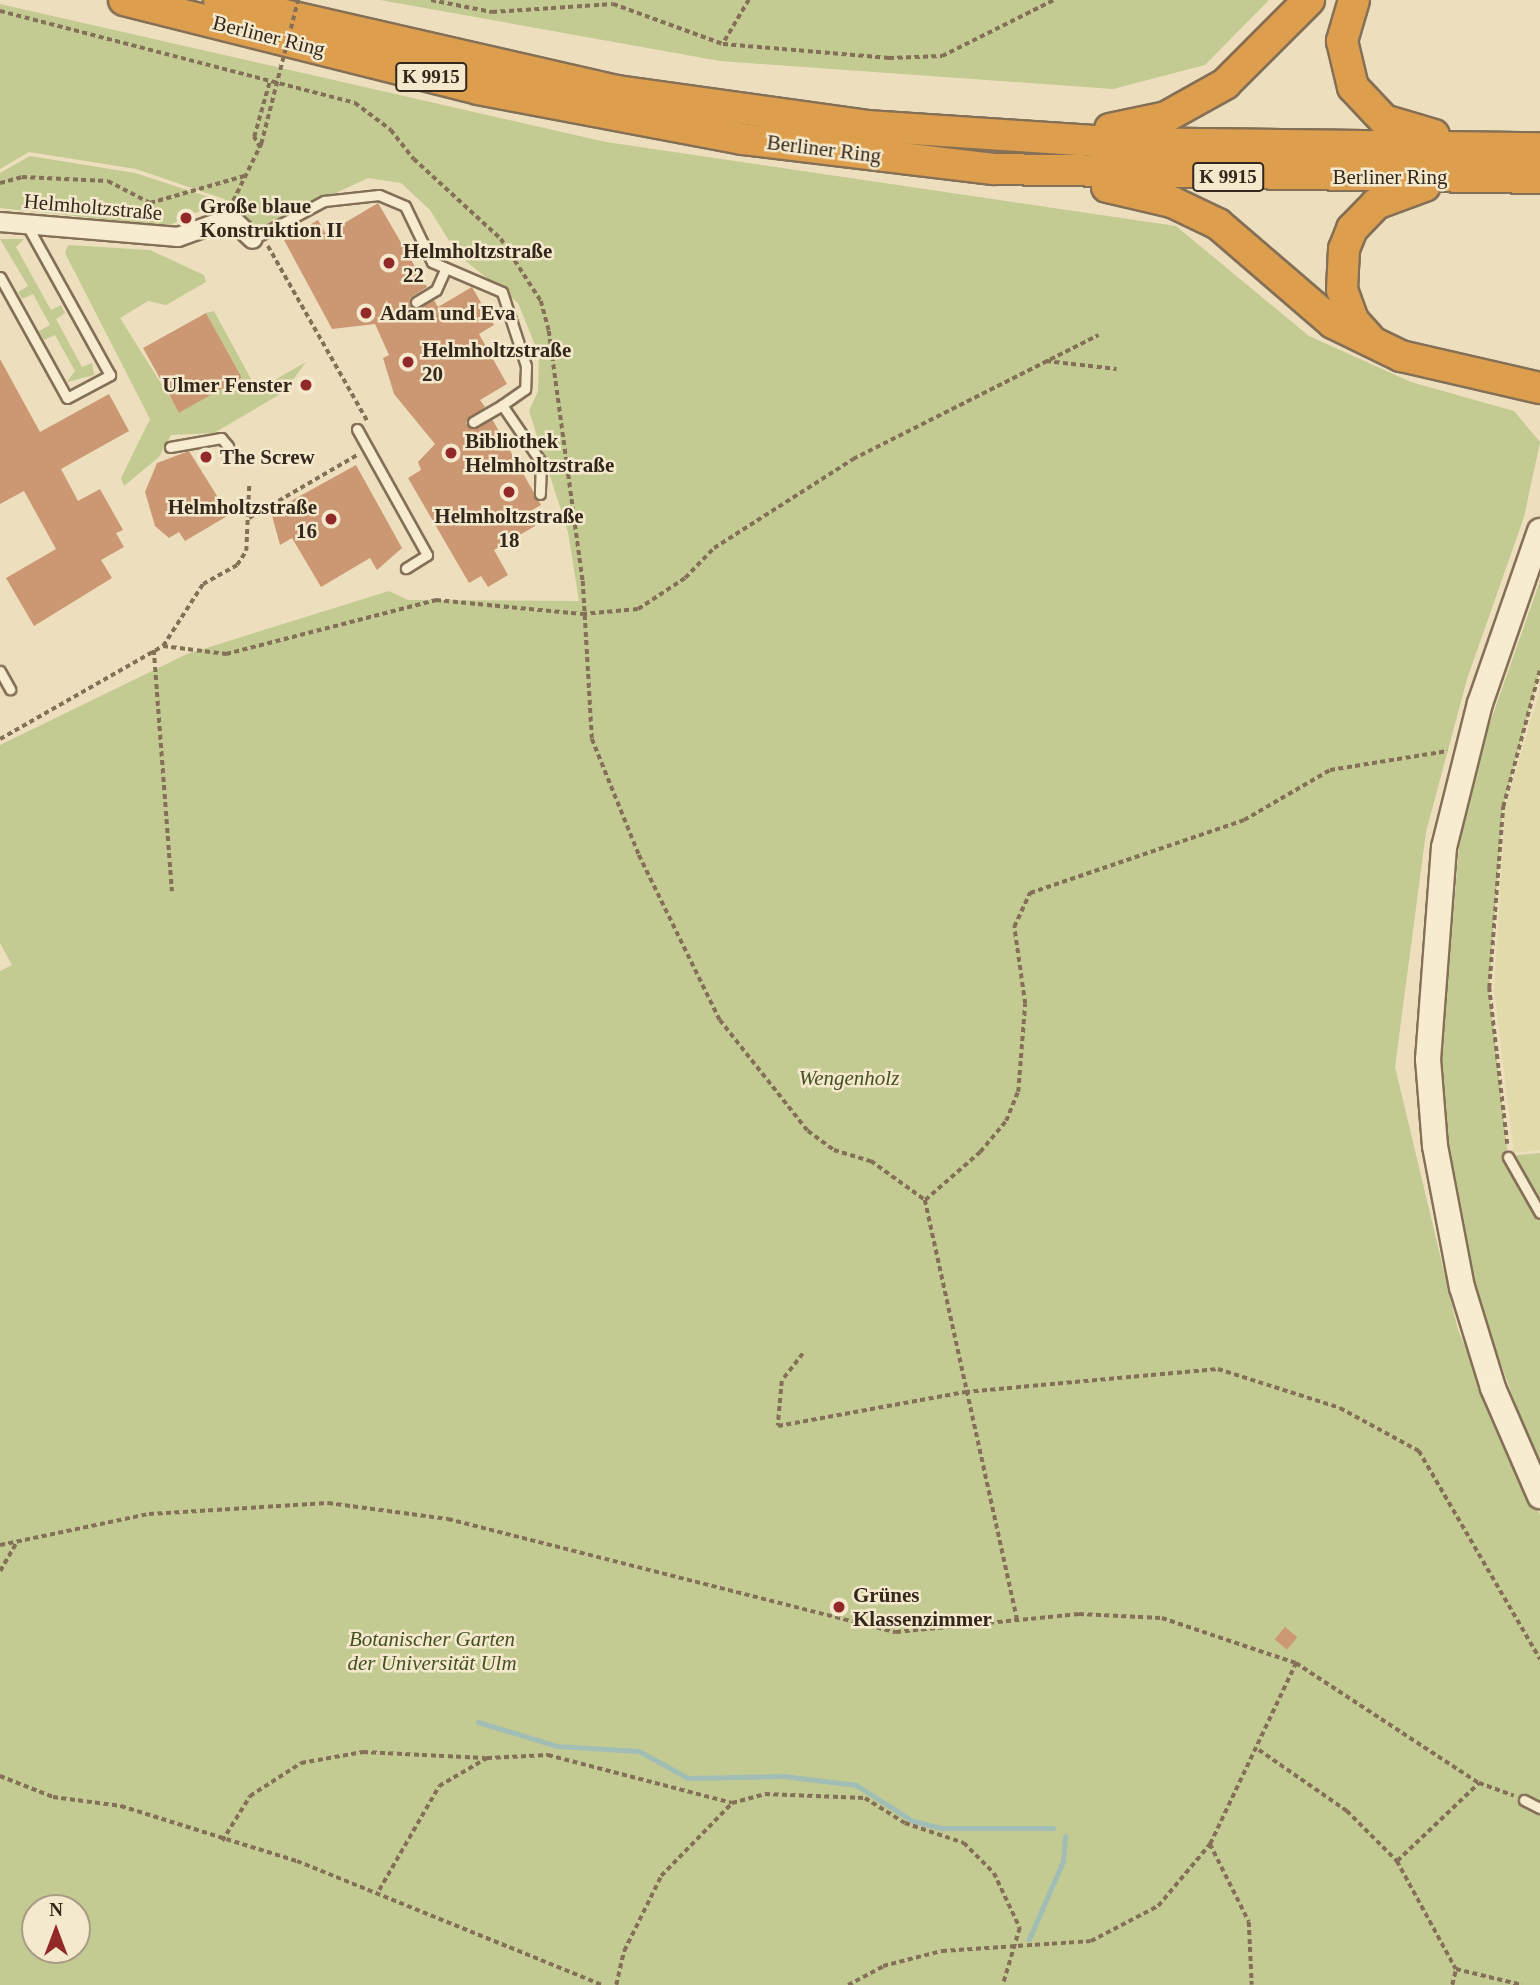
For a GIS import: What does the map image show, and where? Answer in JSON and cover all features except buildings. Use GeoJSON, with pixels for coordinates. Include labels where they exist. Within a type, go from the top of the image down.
{"type":"FeatureCollection","features":[{"type":"Feature","properties":{"kind":"highway","name":"Berliner Ring"},"geometry":{"type":"LineString","coordinates":[[124,0],[478,89],[742,139],[993,169],[1540,178]]}},
{"type":"Feature","properties":{"kind":"highway","name":"Berliner Ring"},"geometry":{"type":"LineString","coordinates":[[219,0],[616,91],[988,138],[1540,148]]}},
{"type":"Feature","properties":{"kind":"highway"},"geometry":{"type":"LineString","coordinates":[[988,138],[1130,127],[1166,117],[1225,84],[1309,0]]}},
{"type":"Feature","properties":{"kind":"highway"},"geometry":{"type":"LineString","coordinates":[[1354,0],[1342,41],[1353,87],[1384,120],[1452,145]]}},
{"type":"Feature","properties":{"kind":"highway"},"geometry":{"type":"LineString","coordinates":[[993,169],[1130,191],[1199,213],[1233,233],[1333,323],[1377,345],[1540,388]]}},
{"type":"Feature","properties":{"kind":"highway"},"geometry":{"type":"LineString","coordinates":[[1377,345],[1353,320],[1342,290],[1340,269],[1352,229],[1392,194],[1463,176]]}},
{"type":"Feature","properties":{"kind":"street","name":"Helmholtzstraße"},"geometry":{"type":"LineString","coordinates":[[0,222],[178,237],[236,211]]}},
{"type":"Feature","properties":{"kind":"street"},"geometry":{"type":"LineString","coordinates":[[236,211],[257,237]]}},
{"type":"Feature","properties":{"kind":"street"},"geometry":{"type":"LineString","coordinates":[[1540,531],[1466,748],[1444,847],[1430,968],[1435,1146],[1477,1338],[1540,1496]]}},
{"type":"Feature","properties":{"kind":"lane"},"geometry":{"type":"LineString","coordinates":[[257,237],[324,201],[379,195],[405,206],[432,262],[485,280],[502,292],[523,343],[525,389],[473,422]]}},
{"type":"Feature","properties":{"kind":"lane"},"geometry":{"type":"LineString","coordinates":[[0,276],[67,398],[110,375],[26,223]]}},
{"type":"Feature","properties":{"kind":"lane"},"geometry":{"type":"LineString","coordinates":[[416,302],[436,290],[446,268]]}},
{"type":"Feature","properties":{"kind":"lane"},"geometry":{"type":"LineString","coordinates":[[502,405],[541,462],[540,494]]}},
{"type":"Feature","properties":{"kind":"lane"},"geometry":{"type":"LineString","coordinates":[[357,429],[427,555],[406,568]]}},
{"type":"Feature","properties":{"kind":"lane"},"geometry":{"type":"LineString","coordinates":[[170,447],[222,438],[228,446]]}},
{"type":"Feature","properties":{"kind":"lane"},"geometry":{"type":"LineString","coordinates":[[0,671],[10,690]]}},
{"type":"Feature","properties":{"kind":"lane"},"geometry":{"type":"LineString","coordinates":[[1508,1157],[1540,1213]]}},
{"type":"Feature","properties":{"kind":"lane"},"geometry":{"type":"LineString","coordinates":[[1524,1800],[1540,1808]]}},
{"type":"Feature","properties":{"kind":"path"},"geometry":{"type":"LineString","coordinates":[[236,211],[233,198],[261,146],[298,0]]}},
{"type":"Feature","properties":{"kind":"path"},"geometry":{"type":"LineString","coordinates":[[431,0],[492,12],[612,4],[723,44],[942,56],[1054,0]]}},
{"type":"Feature","properties":{"kind":"path"},"geometry":{"type":"LineString","coordinates":[[723,44],[748,0]]}},
{"type":"Feature","properties":{"kind":"path"},"geometry":{"type":"LineString","coordinates":[[0,11],[355,103],[391,130],[414,159],[501,239],[541,301],[581,559],[582,614],[592,739],[675,936],[720,1020],[808,1131],[834,1150],[871,1161],[925,1200],[1017,1620]]}},
{"type":"Feature","properties":{"kind":"path"},"geometry":{"type":"LineString","coordinates":[[261,146],[254,137],[270,80]]}},
{"type":"Feature","properties":{"kind":"path"},"geometry":{"type":"LineString","coordinates":[[0,183],[22,177],[108,181],[150,203],[244,176]]}},
{"type":"Feature","properties":{"kind":"path"},"geometry":{"type":"LineString","coordinates":[[233,198],[236,211]]}},
{"type":"Feature","properties":{"kind":"path"},"geometry":{"type":"LineString","coordinates":[[249,518],[363,452],[362,439],[374,433],[257,237]]}},
{"type":"Feature","properties":{"kind":"path"},"geometry":{"type":"LineString","coordinates":[[0,739],[163,646],[226,653],[436,600],[582,614],[646,605],[714,548],[853,459],[1099,335]]}},
{"type":"Feature","properties":{"kind":"path"},"geometry":{"type":"LineString","coordinates":[[1044,361],[1117,369]]}},
{"type":"Feature","properties":{"kind":"path"},"geometry":{"type":"LineString","coordinates":[[163,646],[203,584],[237,565],[246,551],[249,485]]}},
{"type":"Feature","properties":{"kind":"path"},"geometry":{"type":"LineString","coordinates":[[154,650],[172,891]]}},
{"type":"Feature","properties":{"kind":"path"},"geometry":{"type":"LineString","coordinates":[[1508,1157],[1489,988],[1503,807],[1540,669]]}},
{"type":"Feature","properties":{"kind":"path"},"geometry":{"type":"LineString","coordinates":[[925,1200],[980,1152],[1006,1121],[1018,1092],[1025,1004],[1014,927],[1030,893],[1244,820],[1330,769],[1466,748]]}},
{"type":"Feature","properties":{"kind":"path"},"geometry":{"type":"LineString","coordinates":[[803,1354],[782,1381],[778,1426],[965,1392],[1218,1369],[1340,1408],[1419,1451],[1540,1659]]}},
{"type":"Feature","properties":{"kind":"path"},"geometry":{"type":"LineString","coordinates":[[0,1545],[149,1514],[224,1506],[396,1508],[896,1632],[1079,1614],[1162,1618],[1296,1663],[1479,1783],[1524,1800]]}},
{"type":"Feature","properties":{"kind":"path"},"geometry":{"type":"LineString","coordinates":[[0,1571],[17,1542]]}},
{"type":"Feature","properties":{"kind":"path"},"geometry":{"type":"LineString","coordinates":[[848,1985],[883,1966],[942,1951],[1091,1941],[1131,1923],[1178,1888],[1210,1844],[1259,1750],[1296,1663]]}},
{"type":"Feature","properties":{"kind":"path"},"geometry":{"type":"LineString","coordinates":[[1259,1750],[1347,1811],[1398,1861],[1456,1969],[1452,1985]]}},
{"type":"Feature","properties":{"kind":"path"},"geometry":{"type":"LineString","coordinates":[[222,1841],[250,1796],[301,1763],[363,1752],[487,1758],[548,1755],[732,1803],[765,1794],[865,1798],[905,1823],[964,1843],[1011,1898],[1018,1945],[1003,1985]]}},
{"type":"Feature","properties":{"kind":"path"},"geometry":{"type":"LineString","coordinates":[[379,1890],[439,1786],[487,1758]]}},
{"type":"Feature","properties":{"kind":"path"},"geometry":{"type":"LineString","coordinates":[[0,1776],[53,1797],[121,1806],[379,1890],[602,1985]]}},
{"type":"Feature","properties":{"kind":"path"},"geometry":{"type":"LineString","coordinates":[[1398,1861],[1479,1783]]}},
{"type":"Feature","properties":{"kind":"path"},"geometry":{"type":"LineString","coordinates":[[616,1985],[624,1951],[661,1877],[732,1803]]}},
{"type":"Feature","properties":{"kind":"path"},"geometry":{"type":"LineString","coordinates":[[1210,1844],[1250,1922],[1252,1985]]}},
{"type":"Feature","properties":{"kind":"path"},"geometry":{"type":"LineString","coordinates":[[1456,1969],[1522,1985]]}},
{"type":"Feature","properties":{"kind":"shaded area"},"geometry":{"type":"Polygon","coordinates":[[[1540,690],[1540,1150],[1514,1153],[1494,990],[1505,807],[1540,690]]]}},
{"type":"Feature","properties":{"kind":"green space"},"geometry":{"type":"Polygon","coordinates":[[[380,0],[1269,0],[1205,65],[1113,89],[720,61],[380,0]]]}},
{"type":"Feature","properties":{"kind":"green space","name":"Wengenholz"},"geometry":{"type":"Polygon","coordinates":[[[0,4],[606,142],[1176,226],[1309,336],[1411,382],[1514,411],[1540,442],[1524,517],[1467,679],[1426,832],[1395,1067],[1458,1330],[1540,1515],[1540,1985],[0,1985],[0,971],[12,965],[0,943],[0,745],[187,654],[389,591],[408,600],[579,601],[568,532],[529,411],[538,391],[539,355],[518,303],[458,255],[430,210],[401,183],[368,178],[250,233],[224,199],[136,169],[29,152],[0,169],[0,4]]]}},
{"type":"Feature","properties":{"kind":"green space"},"geometry":{"type":"Polygon","coordinates":[[[30,156],[135,173],[221,201],[168,226],[0,208],[0,173],[30,156]]]}},
{"type":"Feature","properties":{"kind":"green space"},"geometry":{"type":"Polygon","coordinates":[[[0,239],[24,239],[16,247],[51,310],[61,305],[65,313],[56,319],[82,367],[92,363],[94,375],[67,382],[75,371],[55,335],[44,340],[39,331],[50,325],[33,294],[22,299],[18,292],[28,286],[0,239]]]}},
{"type":"Feature","properties":{"kind":"green space"},"geometry":{"type":"Polygon","coordinates":[[[68,245],[150,250],[204,275],[206,282],[166,305],[148,301],[120,318],[179,412],[242,378],[206,313],[214,311],[257,390],[306,362],[284,392],[214,433],[171,435],[159,457],[124,486],[121,478],[150,419],[65,253],[68,245]]]}},
{"type":"Feature","properties":{"kind":"green space"},"geometry":{"type":"Polygon","coordinates":[[[1540,581],[1540,670],[1503,807],[1489,988],[1508,1156],[1540,1153],[1540,1471],[1478,1301],[1443,1147],[1441,1065],[1459,846],[1481,748],[1540,581]]]}},
{"type":"Feature","properties":{"kind":"waterway"},"geometry":{"type":"LineString","coordinates":[[478,1722],[557,1746],[639,1751],[688,1778],[783,1776],[856,1785],[913,1821],[942,1828],[1053,1828]]}},
{"type":"Feature","properties":{"kind":"waterway"},"geometry":{"type":"LineString","coordinates":[[1029,1939],[1063,1861],[1065,1836]]}},
{"type":"Feature","properties":{"kind":"place","name":"Große blaue Konstruktion II"},"geometry":{"type":"Point","coordinates":[186,218]}},
{"type":"Feature","properties":{"kind":"place","name":"Helmholtzstraße 22"},"geometry":{"type":"Point","coordinates":[389,263]}},
{"type":"Feature","properties":{"kind":"place","name":"Adam und Eva"},"geometry":{"type":"Point","coordinates":[366,313]}},
{"type":"Feature","properties":{"kind":"place","name":"Helmholtzstraße 20"},"geometry":{"type":"Point","coordinates":[408,362]}},
{"type":"Feature","properties":{"kind":"place","name":"Ulmer Fenster"},"geometry":{"type":"Point","coordinates":[306,385]}},
{"type":"Feature","properties":{"kind":"place","name":"Bibliothek Helmholtzstraße"},"geometry":{"type":"Point","coordinates":[451,453]}},
{"type":"Feature","properties":{"kind":"place","name":"The Screw"},"geometry":{"type":"Point","coordinates":[206,457]}},
{"type":"Feature","properties":{"kind":"place","name":"Helmholtzstraße 18"},"geometry":{"type":"Point","coordinates":[509,492]}},
{"type":"Feature","properties":{"kind":"place","name":"Helmholtzstraße 16"},"geometry":{"type":"Point","coordinates":[331,519]}},
{"type":"Feature","properties":{"kind":"place","name":"Grünes Klassenzimmer"},"geometry":{"type":"Point","coordinates":[839,1607]}},
{"type":"Feature","properties":{"kind":"park label","name":"Botanischer Garten der Universität Ulm"},"geometry":{"type":"Point","coordinates":[432,1651]}}]}
